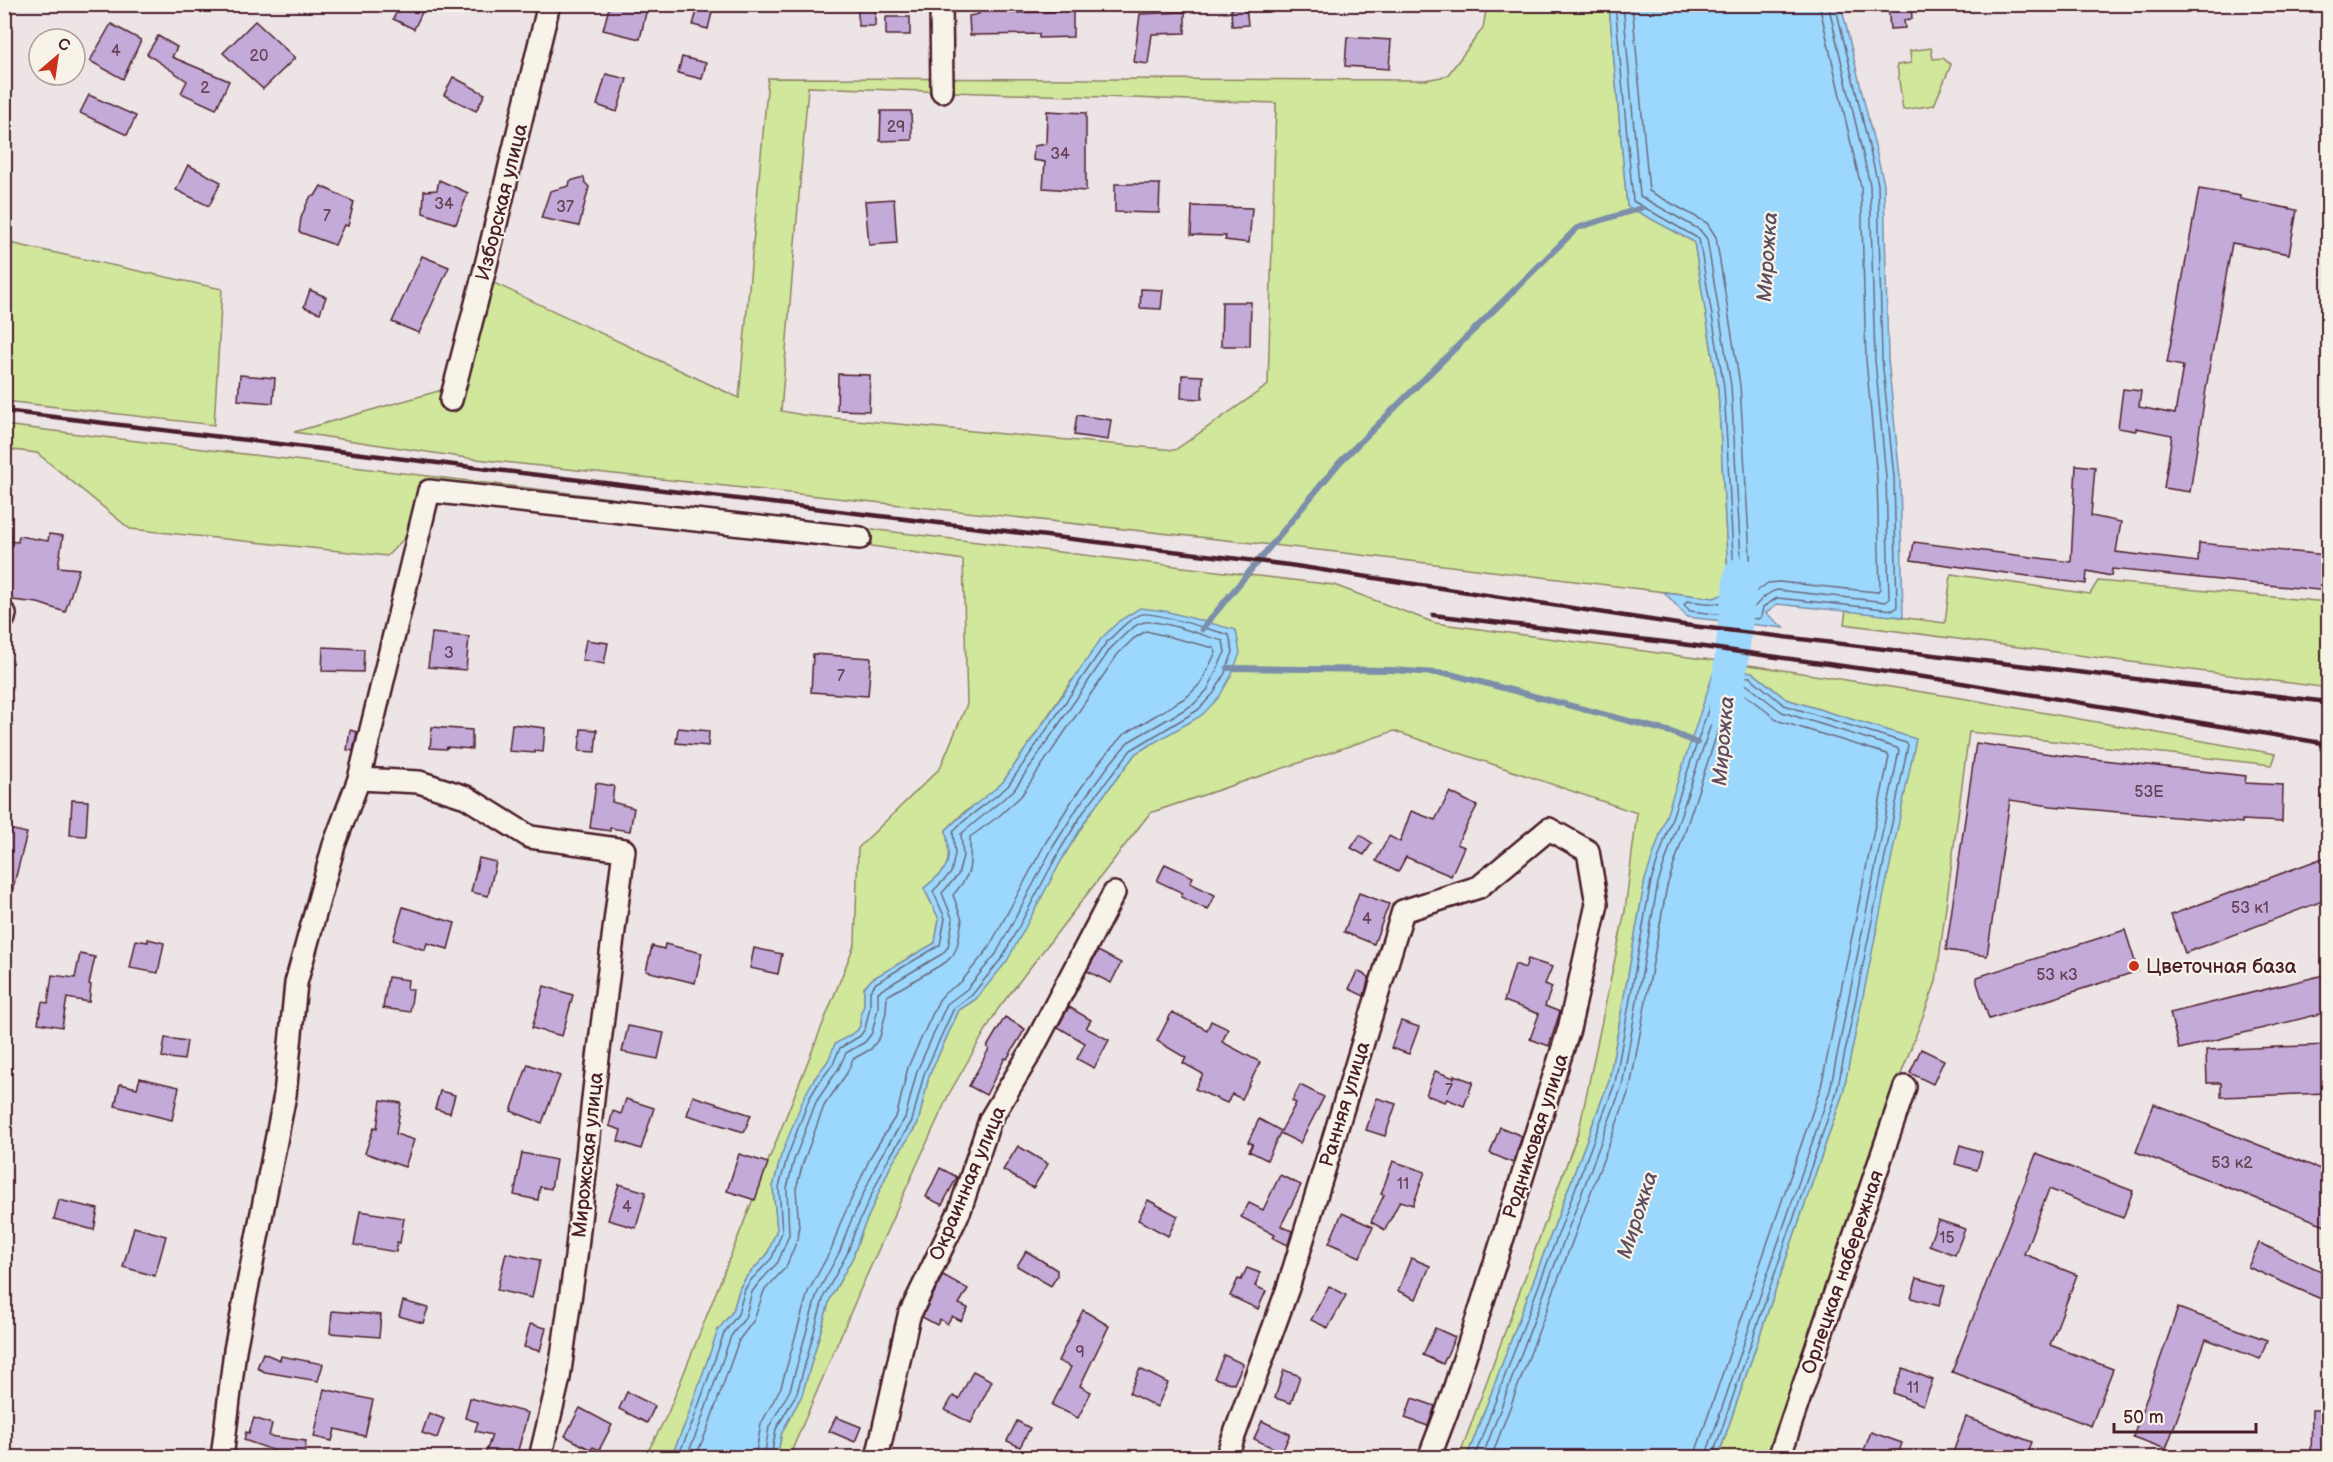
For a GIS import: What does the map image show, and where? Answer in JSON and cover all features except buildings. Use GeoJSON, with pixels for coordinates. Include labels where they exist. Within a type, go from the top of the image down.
{"type":"FeatureCollection","features":[{"type":"Feature","properties":{"kind":"street","name":"Изборская улица"},"geometry":{"type":"LineString","coordinates":[[451,400],[488,258],[549,4]]}},
{"type":"Feature","properties":{"kind":"street"},"geometry":{"type":"LineString","coordinates":[[941,4],[942,91]]}},
{"type":"Feature","properties":{"kind":"street"},"geometry":{"type":"LineString","coordinates":[[222,1458],[234,1350],[285,1095],[296,983],[334,845],[359,779],[429,491],[860,538]]}},
{"type":"Feature","properties":{"kind":"street","name":"Мирожская улица"},"geometry":{"type":"LineString","coordinates":[[359,779],[418,782],[466,797],[530,837],[624,850],[595,1079],[576,1257],[559,1378],[540,1458]]}},
{"type":"Feature","properties":{"kind":"street","name":"Ранняя улица"},"geometry":{"type":"LineString","coordinates":[[1226,1458],[1288,1288],[1403,911],[1479,887],[1548,829]]}},
{"type":"Feature","properties":{"kind":"street","name":"Родниковая улица"},"geometry":{"type":"LineString","coordinates":[[1429,1458],[1478,1317],[1569,1029],[1597,904],[1588,850],[1548,829]]}},
{"type":"Feature","properties":{"kind":"street","name":"Окраинная улица"},"geometry":{"type":"LineString","coordinates":[[877,1458],[909,1316],[960,1210],[990,1120],[1032,1050],[1114,893]]}},
{"type":"Feature","properties":{"kind":"street","name":"Орлецкая набережная"},"geometry":{"type":"LineString","coordinates":[[1779,1458],[1905,1087]]}},
{"type":"Feature","properties":{"kind":"green space"},"geometry":{"type":"Polygon","coordinates":[[[1487,5],[1609,5],[1627,205],[1694,242],[1718,388],[1729,593],[1714,598],[1336,552],[467,458],[294,432],[442,390],[464,387],[492,282],[739,398],[768,78],[1425,80],[1447,76],[1483,28],[1487,5]],[[808,87],[781,411],[803,415],[1175,450],[1268,385],[1276,103],[808,87]]]}},
{"type":"Feature","properties":{"kind":"green space"},"geometry":{"type":"Polygon","coordinates":[[[1931,48],[1933,59],[1943,58],[1951,65],[1934,105],[1903,110],[1897,65],[1911,63],[1910,51],[1931,48]]]}},
{"type":"Feature","properties":{"kind":"green space"},"geometry":{"type":"Polygon","coordinates":[[[5,242],[222,289],[214,425],[5,401],[5,242]]]}},
{"type":"Feature","properties":{"kind":"green space"},"geometry":{"type":"Polygon","coordinates":[[[4,425],[1334,585],[1435,623],[1763,667],[1967,699],[2276,754],[2272,765],[1969,732],[1936,982],[1900,1077],[1913,1082],[1773,1457],[1718,1457],[1843,1093],[1915,739],[1786,699],[1752,672],[1645,880],[1609,1081],[1467,1457],[1459,1457],[1579,1130],[1625,911],[1637,813],[1394,731],[1150,813],[998,1009],[949,1094],[861,1288],[789,1457],[777,1457],[782,1432],[802,1395],[830,1299],[853,1257],[891,1165],[918,1123],[929,1076],[959,1010],[976,999],[1091,812],[1136,753],[1158,740],[1235,630],[1212,625],[1072,680],[1003,782],[985,799],[964,812],[946,830],[947,864],[940,874],[924,888],[939,919],[935,943],[872,979],[864,988],[864,1007],[861,1012],[860,1026],[857,1031],[836,1044],[828,1061],[813,1081],[781,1156],[773,1187],[777,1229],[767,1255],[747,1276],[740,1287],[733,1311],[718,1330],[686,1422],[671,1457],[645,1457],[668,1413],[855,943],[858,848],[940,768],[967,704],[963,560],[859,544],[443,499],[387,556],[130,529],[37,453],[5,449],[4,425]]]}},
{"type":"Feature","properties":{"kind":"green space"},"geometry":{"type":"Polygon","coordinates":[[[1951,574],[2090,594],[2098,581],[2328,602],[2328,688],[1844,624],[1846,610],[1945,623],[1951,574]]]}},
{"type":"Feature","properties":{"kind":"water"},"geometry":{"type":"Polygon","coordinates":[[[1609,5],[1841,5],[1884,184],[1888,359],[1900,477],[1903,617],[1777,604],[1766,613],[1784,628],[1687,617],[1664,592],[1714,598],[1729,592],[1718,388],[1694,242],[1627,206],[1609,5]]]}},
{"type":"Feature","properties":{"kind":"water"},"geometry":{"type":"Polygon","coordinates":[[[1140,608],[1165,611],[1236,630],[1240,653],[1231,676],[1219,697],[1202,715],[1136,753],[1091,812],[1065,854],[1007,961],[976,999],[959,1010],[929,1076],[918,1123],[891,1165],[853,1257],[830,1299],[802,1395],[782,1432],[777,1457],[671,1457],[686,1422],[718,1330],[733,1311],[740,1287],[747,1276],[767,1255],[777,1229],[773,1187],[781,1156],[804,1097],[828,1061],[835,1044],[857,1031],[860,1026],[864,1006],[864,988],[872,979],[935,943],[939,919],[924,888],[940,874],[947,864],[946,830],[1003,782],[1101,639],[1119,621],[1140,608]]]}},
{"type":"Feature","properties":{"kind":"water"},"geometry":{"type":"Polygon","coordinates":[[[1715,668],[1752,672],[1786,699],[1916,739],[1843,1093],[1718,1457],[1467,1457],[1609,1081],[1645,880],[1715,668]]]}},
{"type":"Feature","properties":{"kind":"waterway"},"geometry":{"type":"LineString","coordinates":[[1202,629],[1340,462],[1577,228],[1641,208]]}},
{"type":"Feature","properties":{"kind":"waterway","name":"Мирожка"},"geometry":{"type":"LineString","coordinates":[[1725,715],[1741,574]]}},
{"type":"Feature","properties":{"kind":"waterway"},"geometry":{"type":"LineString","coordinates":[[1228,668],[1392,670],[1450,674],[1671,732],[1697,743]]}},
{"type":"Feature","properties":{"kind":"railway"},"geometry":{"type":"LineString","coordinates":[[4,411],[1289,565],[1684,625],[2328,702]]}},
{"type":"Feature","properties":{"kind":"railway"},"geometry":{"type":"LineString","coordinates":[[1433,615],[1682,644],[1938,679],[2328,744]]}},
{"type":"Feature","properties":{"kind":"place","name":"Цветочная база"},"geometry":{"type":"Point","coordinates":[2134,966]}}]}
